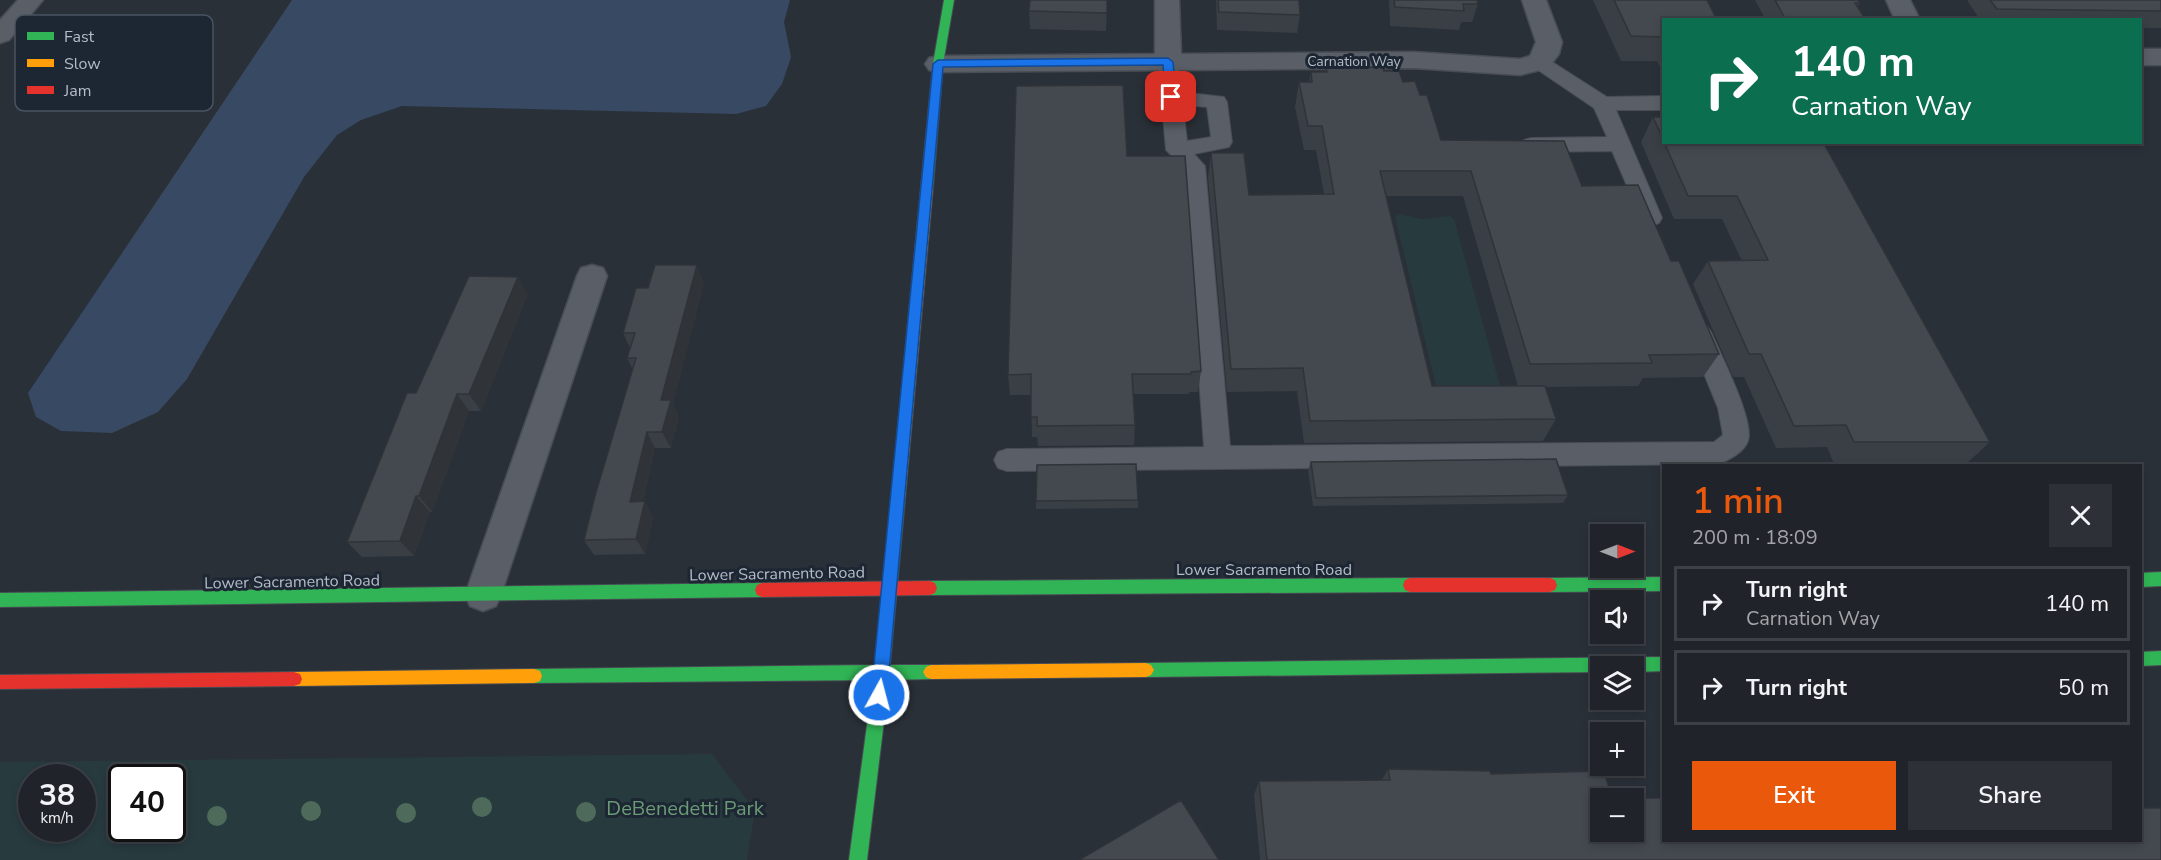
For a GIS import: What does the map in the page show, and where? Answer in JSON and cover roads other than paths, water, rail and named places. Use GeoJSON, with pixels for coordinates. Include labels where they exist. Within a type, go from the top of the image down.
{"type":"FeatureCollection","features":[{"type":"Feature","properties":{"kind":"main road"},"geometry":{"type":"LineString","coordinates":[[858,860],[882,672],[938,64],[949,0]]}},
{"type":"Feature","properties":{"kind":"main road"},"geometry":{"type":"LineString","coordinates":[[2142,580],[2161,579]]}},
{"type":"Feature","properties":{"kind":"main road","name":"Lower Sacramento Road"},"geometry":{"type":"LineString","coordinates":[[0,600],[483,596],[890,588],[1662,584]]}},
{"type":"Feature","properties":{"kind":"main road"},"geometry":{"type":"LineString","coordinates":[[2142,659],[2161,658]]}},
{"type":"Feature","properties":{"kind":"main road"},"geometry":{"type":"LineString","coordinates":[[0,682],[1662,664]]}},
{"type":"Feature","properties":{"kind":"street"},"geometry":{"type":"LineString","coordinates":[[18,15],[31,0]]}},
{"type":"Feature","properties":{"kind":"street"},"geometry":{"type":"LineString","coordinates":[[1167,0],[1168,62]]}},
{"type":"Feature","properties":{"kind":"street"},"geometry":{"type":"LineString","coordinates":[[1534,0],[1549,42],[1546,54],[1539,62]]}},
{"type":"Feature","properties":{"kind":"street"},"geometry":{"type":"LineString","coordinates":[[1898,0],[1907,18]]}},
{"type":"Feature","properties":{"kind":"street"},"geometry":{"type":"LineString","coordinates":[[0,35],[15,18]]}},
{"type":"Feature","properties":{"kind":"street"},"geometry":{"type":"LineString","coordinates":[[2142,57],[2161,57]]}},
{"type":"Feature","properties":{"kind":"street","name":"Carnation Way"},"geometry":{"type":"LineString","coordinates":[[938,64],[1413,60],[1520,67],[1539,62]]}},
{"type":"Feature","properties":{"kind":"street"},"geometry":{"type":"LineString","coordinates":[[483,596],[592,276]]}},
{"type":"Feature","properties":{"kind":"lane"},"geometry":{"type":"LineString","coordinates":[[1168,62],[1177,150],[1194,166],[1218,457]]}},
{"type":"Feature","properties":{"kind":"lane"},"geometry":{"type":"LineString","coordinates":[[1539,62],[1603,104],[1662,243]]}},
{"type":"Feature","properties":{"kind":"lane"},"geometry":{"type":"LineString","coordinates":[[1171,97],[1217,102],[1222,142],[1177,150]]}},
{"type":"Feature","properties":{"kind":"lane"},"geometry":{"type":"LineString","coordinates":[[1603,104],[1662,103]]}},
{"type":"Feature","properties":{"kind":"lane"},"geometry":{"type":"LineString","coordinates":[[1508,145],[1620,144]]}},
{"type":"Feature","properties":{"kind":"lane"},"geometry":{"type":"LineString","coordinates":[[1007,460],[1719,453],[1736,439],[1731,408],[1689,309]]}},
{"type":"Feature","properties":{"kind":"water"},"geometry":{"type":"Polygon","coordinates":[[[292,0],[790,0],[784,22],[791,57],[782,84],[766,106],[736,114],[402,106],[361,120],[337,135],[304,177],[187,379],[158,412],[112,433],[61,431],[36,417],[28,393],[292,0]]]}},
{"type":"Feature","properties":{"kind":"park label","name":"DeBenedetti Park"},"geometry":{"type":"Point","coordinates":[685,808]}}]}
